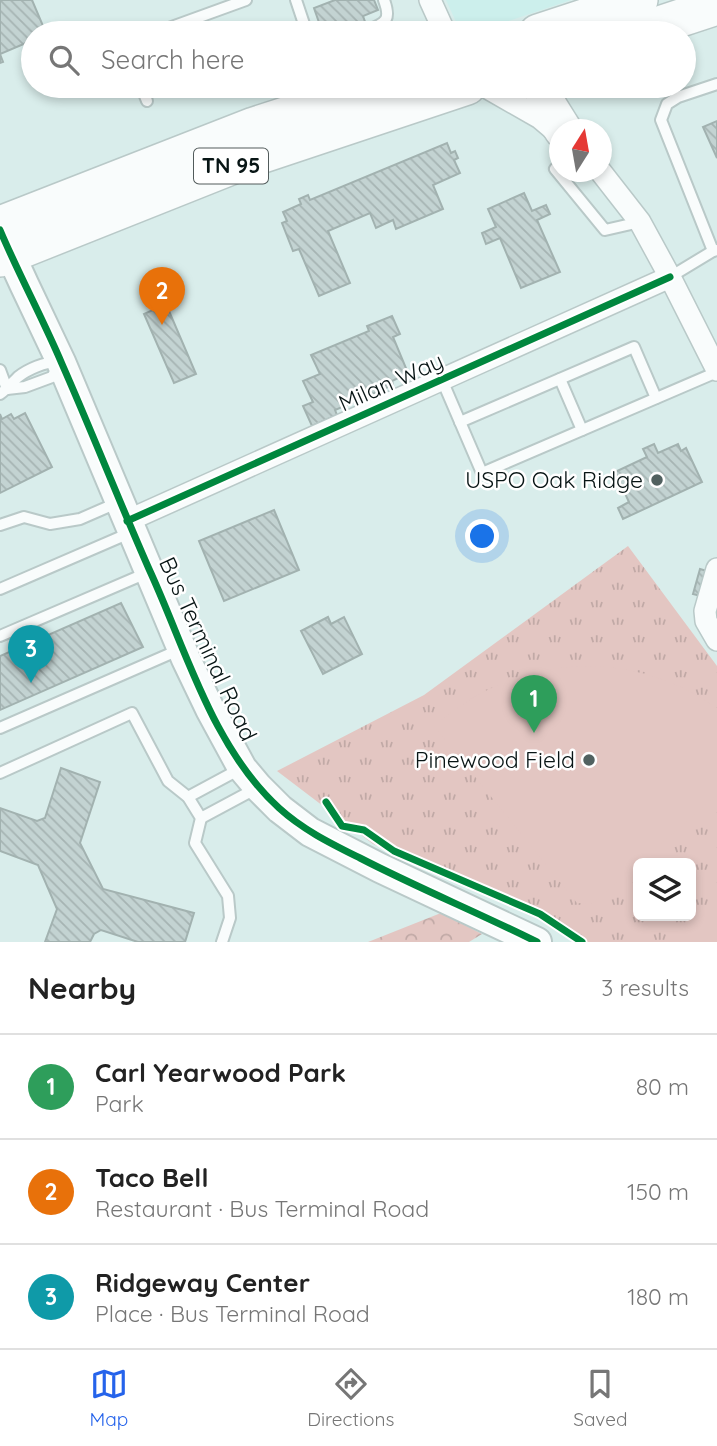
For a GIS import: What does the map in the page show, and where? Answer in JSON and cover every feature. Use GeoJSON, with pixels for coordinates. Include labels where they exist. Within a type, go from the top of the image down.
{"type":"FeatureCollection","features":[{"type":"Feature","properties":{"kind":"highway"},"geometry":{"type":"LineString","coordinates":[[575,21],[639,0]]}},
{"type":"Feature","properties":{"kind":"highway"},"geometry":{"type":"LineString","coordinates":[[671,21],[717,6]]}},
{"type":"Feature","properties":{"kind":"highway","name":"TN 95"},"geometry":{"type":"LineString","coordinates":[[2,242],[254,126],[341,98]]}},
{"type":"Feature","properties":{"kind":"highway","name":"TN 95"},"geometry":{"type":"LineString","coordinates":[[2,242],[431,98]]}},
{"type":"Feature","properties":{"kind":"highway"},"geometry":{"type":"LineString","coordinates":[[546,98],[556,119]]}},
{"type":"Feature","properties":{"kind":"street"},"geometry":{"type":"LineString","coordinates":[[430,0],[440,21]]}},
{"type":"Feature","properties":{"kind":"street"},"geometry":{"type":"LineString","coordinates":[[505,98],[549,126]]}},
{"type":"Feature","properties":{"kind":"street"},"geometry":{"type":"LineString","coordinates":[[609,182],[640,222],[717,371]]}},
{"type":"Feature","properties":{"kind":"street","name":"Bus Terminal Road"},"geometry":{"type":"LineString","coordinates":[[2,242],[61,362],[181,649],[209,709],[250,777],[280,809],[310,832],[537,942]]}},
{"type":"Feature","properties":{"kind":"street","name":"Milan Way"},"geometry":{"type":"LineString","coordinates":[[126,518],[670,277]]}},
{"type":"Feature","properties":{"kind":"street"},"geometry":{"type":"LineString","coordinates":[[717,569],[705,611],[706,621],[717,640]]}},
{"type":"Feature","properties":{"kind":"lane"},"geometry":{"type":"LineString","coordinates":[[188,21],[246,0]]}},
{"type":"Feature","properties":{"kind":"lane"},"geometry":{"type":"LineString","coordinates":[[296,0],[303,21]]}},
{"type":"Feature","properties":{"kind":"lane"},"geometry":{"type":"LineString","coordinates":[[384,0],[387,10],[384,21]]}},
{"type":"Feature","properties":{"kind":"lane"},"geometry":{"type":"LineString","coordinates":[[696,91],[717,84]]}},
{"type":"Feature","properties":{"kind":"lane"},"geometry":{"type":"LineString","coordinates":[[670,277],[715,251],[661,120],[667,104],[676,98]]}},
{"type":"Feature","properties":{"kind":"lane"},"geometry":{"type":"LineString","coordinates":[[566,182],[605,230],[640,222]]}},
{"type":"Feature","properties":{"kind":"lane"},"geometry":{"type":"LineString","coordinates":[[460,422],[634,347],[656,398]]}},
{"type":"Feature","properties":{"kind":"lane"},"geometry":{"type":"LineString","coordinates":[[4,391],[20,376],[48,362],[61,362]]}},
{"type":"Feature","properties":{"kind":"lane"},"geometry":{"type":"LineString","coordinates":[[0,370],[4,391]]}},
{"type":"Feature","properties":{"kind":"lane"},"geometry":{"type":"LineString","coordinates":[[442,380],[482,473],[717,371]]}},
{"type":"Feature","properties":{"kind":"lane"},"geometry":{"type":"LineString","coordinates":[[560,379],[582,430]]}},
{"type":"Feature","properties":{"kind":"lane"},"geometry":{"type":"LineString","coordinates":[[0,525],[24,517],[50,524],[80,519],[126,518]]}},
{"type":"Feature","properties":{"kind":"lane"},"geometry":{"type":"LineString","coordinates":[[0,589],[126,518]]}},
{"type":"Feature","properties":{"kind":"lane"},"geometry":{"type":"LineString","coordinates":[[0,636],[151,572]]}},
{"type":"Feature","properties":{"kind":"lane"},"geometry":{"type":"LineString","coordinates":[[0,728],[181,649]]}},
{"type":"Feature","properties":{"kind":"lane"},"geometry":{"type":"LineString","coordinates":[[0,773],[132,713],[168,781],[188,797],[201,818]]}},
{"type":"Feature","properties":{"kind":"lane"},"geometry":{"type":"LineString","coordinates":[[188,797],[250,777]]}},
{"type":"Feature","properties":{"kind":"lane"},"geometry":{"type":"LineString","coordinates":[[222,942],[230,918],[228,896],[195,843],[201,818],[250,777]]}},
{"type":"Feature","properties":{"kind":"shaded area"},"geometry":{"type":"Polygon","coordinates":[[[446,0],[571,0],[509,21],[456,21],[446,0]]]}},
{"type":"Feature","properties":{"kind":"green space"},"geometry":{"type":"Polygon","coordinates":[[[628,546],[717,666],[717,942],[587,942],[552,920],[373,844],[277,771],[424,695],[628,546]]]}},
{"type":"Feature","properties":{"kind":"green space","name":"Pinewood Field"},"geometry":{"type":"Polygon","coordinates":[[[571,667],[610,667],[643,673],[689,691],[717,709],[717,795],[645,858],[633,858],[633,868],[592,904],[577,903],[434,726],[470,699],[489,689],[528,674],[571,667]]]}},
{"type":"Feature","properties":{"kind":"green space"},"geometry":{"type":"Polygon","coordinates":[[[717,904],[717,942],[696,942],[686,921],[696,921],[696,914],[717,904]]]}},
{"type":"Feature","properties":{"kind":"green space"},"geometry":{"type":"Polygon","coordinates":[[[441,913],[482,934],[469,942],[368,942],[441,913]]]}},
{"type":"Feature","properties":{"kind":"building"},"geometry":{"type":"Polygon","coordinates":[[[0,0],[32,0],[41,21],[21,21],[21,45],[0,54],[0,0]]]}},
{"type":"Feature","properties":{"kind":"building"},"geometry":{"type":"Polygon","coordinates":[[[335,0],[374,0],[378,10],[363,16],[365,21],[319,21],[314,8],[335,0]]]}},
{"type":"Feature","properties":{"kind":"building"},"geometry":{"type":"Polygon","coordinates":[[[717,121],[717,158],[703,127],[717,121]]]}},
{"type":"Feature","properties":{"kind":"building"},"geometry":{"type":"Polygon","coordinates":[[[447,143],[451,153],[455,151],[458,158],[454,160],[460,173],[433,185],[443,209],[396,229],[393,220],[376,228],[370,213],[328,231],[350,283],[319,296],[299,249],[293,251],[282,223],[287,221],[283,212],[301,204],[299,199],[308,195],[310,200],[447,143]]]}},
{"type":"Feature","properties":{"kind":"building"},"geometry":{"type":"Polygon","coordinates":[[[524,193],[532,211],[546,205],[550,214],[537,220],[560,272],[521,288],[500,238],[486,244],[482,233],[496,227],[488,209],[524,193]]]}},
{"type":"Feature","properties":{"kind":"building"},"geometry":{"type":"Polygon","coordinates":[[[166,304],[196,374],[174,383],[144,314],[166,304]]]}},
{"type":"Feature","properties":{"kind":"building"},"geometry":{"type":"Polygon","coordinates":[[[392,316],[400,334],[393,337],[408,373],[392,381],[393,385],[335,410],[337,415],[312,426],[303,406],[313,402],[303,381],[320,374],[311,355],[369,331],[367,326],[392,316]]]}},
{"type":"Feature","properties":{"kind":"building"},"geometry":{"type":"Polygon","coordinates":[[[25,413],[52,467],[0,493],[0,414],[2,419],[11,414],[14,419],[25,413]]]}},
{"type":"Feature","properties":{"kind":"building"},"geometry":{"type":"Polygon","coordinates":[[[654,444],[658,453],[678,444],[681,451],[686,448],[702,482],[623,519],[618,508],[629,502],[615,472],[647,457],[643,449],[654,444]]]}},
{"type":"Feature","properties":{"kind":"building"},"geometry":{"type":"Polygon","coordinates":[[[274,510],[299,570],[224,601],[199,541],[274,510]]]}},
{"type":"Feature","properties":{"kind":"building"},"geometry":{"type":"Polygon","coordinates":[[[700,569],[717,574],[717,600],[693,594],[700,569]]]}},
{"type":"Feature","properties":{"kind":"building"},"geometry":{"type":"Polygon","coordinates":[[[121,603],[143,647],[0,710],[0,656],[121,603]]]}},
{"type":"Feature","properties":{"kind":"building"},"geometry":{"type":"Polygon","coordinates":[[[328,617],[331,624],[344,617],[362,654],[323,674],[301,631],[328,617]]]}},
{"type":"Feature","properties":{"kind":"building"},"geometry":{"type":"Polygon","coordinates":[[[61,768],[100,782],[80,843],[103,889],[194,913],[185,942],[138,942],[101,930],[94,934],[90,942],[45,942],[57,909],[38,865],[0,851],[0,808],[37,821],[45,818],[61,768]]]}},
{"type":"Feature","properties":{"kind":"cycle path"},"geometry":{"type":"LineString","coordinates":[[0,230],[62,364],[203,696],[218,727],[256,783],[288,816],[318,836],[537,942]]}},
{"type":"Feature","properties":{"kind":"cycle path"},"geometry":{"type":"LineString","coordinates":[[127,521],[670,277]]}},
{"type":"Feature","properties":{"kind":"cycle path"},"geometry":{"type":"LineString","coordinates":[[326,802],[342,826],[364,830],[394,851],[540,914],[582,942]]}},
{"type":"Feature","properties":{"kind":"place","name":"Taco Bell"},"geometry":{"type":"Point","coordinates":[162,325]}},
{"type":"Feature","properties":{"kind":"place","name":"USPO Oak Ridge"},"geometry":{"type":"Point","coordinates":[657,480]}},
{"type":"Feature","properties":{"kind":"place","name":"Ridgeway Center"},"geometry":{"type":"Point","coordinates":[31,683]}},
{"type":"Feature","properties":{"kind":"place","name":"Carl Yearwood Park"},"geometry":{"type":"Point","coordinates":[534,733]}},
{"type":"Feature","properties":{"kind":"place","name":"Pinewood Field"},"geometry":{"type":"Point","coordinates":[589,760]}}]}
